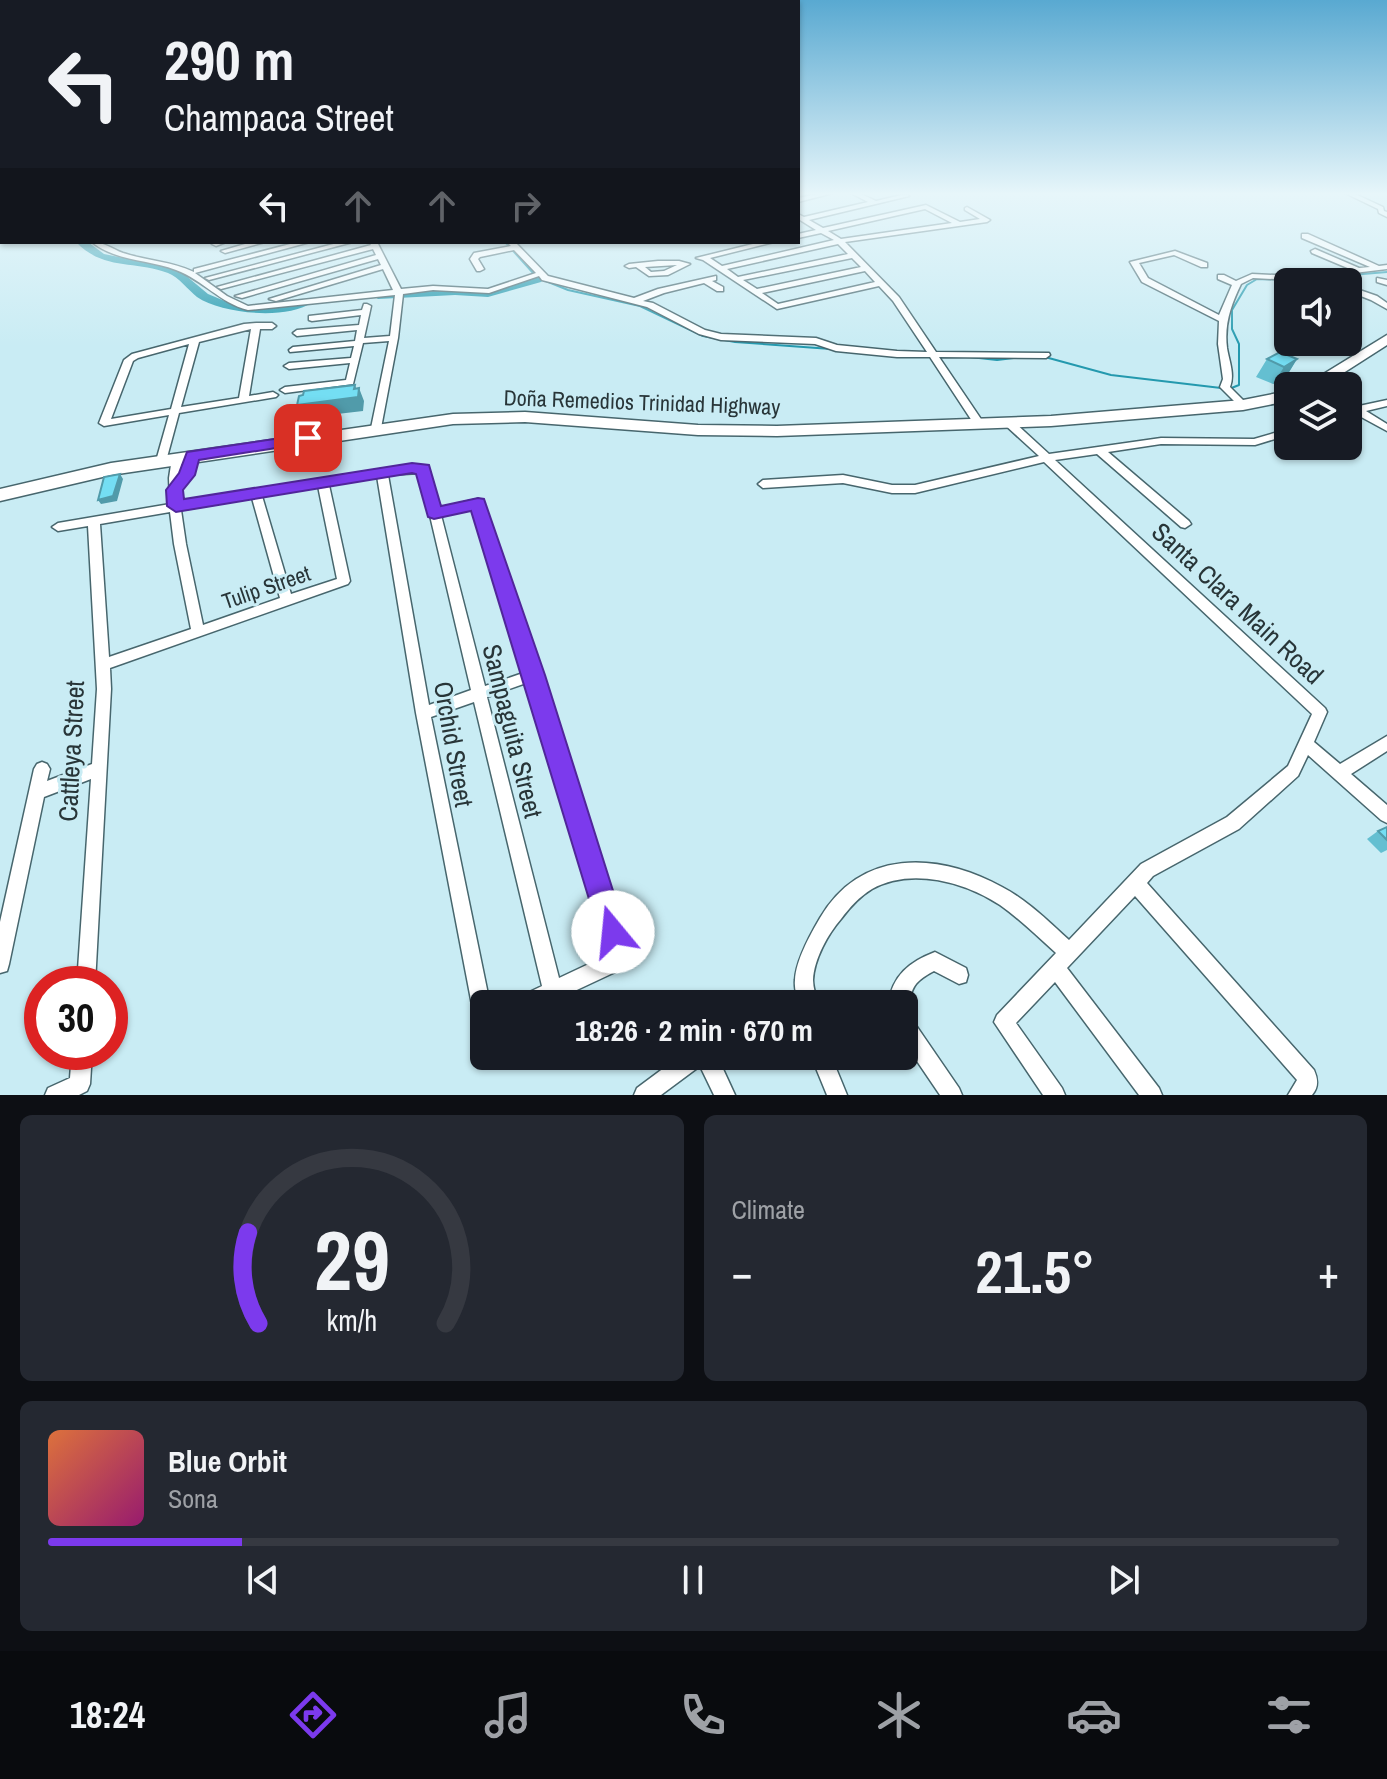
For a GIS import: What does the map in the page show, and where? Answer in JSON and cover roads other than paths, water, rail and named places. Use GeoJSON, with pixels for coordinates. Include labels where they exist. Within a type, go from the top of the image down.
{"type":"FeatureCollection","features":[{"type":"Feature","properties":{"kind":"highway"},"geometry":{"type":"LineString","coordinates":[[1336,372],[1387,340]]}},
{"type":"Feature","properties":{"kind":"highway","name":"Doña Remedios Trinidad Highway"},"geometry":{"type":"LineString","coordinates":[[0,495],[76,475],[177,458],[453,419],[525,417],[728,431],[980,425],[1243,405],[1274,399]]}},
{"type":"Feature","properties":{"kind":"street"},"geometry":{"type":"LineString","coordinates":[[99,244],[127,259],[190,273],[231,304],[248,308],[433,288],[489,291],[539,274]]}},
{"type":"Feature","properties":{"kind":"street"},"geometry":{"type":"LineString","coordinates":[[197,271],[298,244]]}},
{"type":"Feature","properties":{"kind":"street"},"geometry":{"type":"LineString","coordinates":[[209,278],[341,244]]}},
{"type":"Feature","properties":{"kind":"street"},"geometry":{"type":"LineString","coordinates":[[374,244],[399,294],[394,338],[376,428]]}},
{"type":"Feature","properties":{"kind":"street"},"geometry":{"type":"LineString","coordinates":[[221,287],[374,244]]}},
{"type":"Feature","properties":{"kind":"street"},"geometry":{"type":"LineString","coordinates":[[633,265],[649,274],[665,273],[704,257],[761,244]]}},
{"type":"Feature","properties":{"kind":"street"},"geometry":{"type":"LineString","coordinates":[[721,268],[826,244]]}},
{"type":"Feature","properties":{"kind":"street"},"geometry":{"type":"LineString","coordinates":[[843,244],[896,299],[980,425]]}},
{"type":"Feature","properties":{"kind":"street"},"geometry":{"type":"LineString","coordinates":[[1325,244],[1383,267]]}},
{"type":"Feature","properties":{"kind":"street"},"geometry":{"type":"LineString","coordinates":[[221,246],[236,260]]}},
{"type":"Feature","properties":{"kind":"street"},"geometry":{"type":"LineString","coordinates":[[480,269],[474,259],[477,255],[512,246],[539,274],[650,305],[702,332],[734,339],[816,341],[858,351],[1046,355]]}},
{"type":"Feature","properties":{"kind":"street"},"geometry":{"type":"LineString","coordinates":[[1315,251],[1354,268]]}},
{"type":"Feature","properties":{"kind":"street"},"geometry":{"type":"LineString","coordinates":[[1204,265],[1175,253],[1134,262],[1145,280],[1223,320]]}},
{"type":"Feature","properties":{"kind":"street"},"geometry":{"type":"LineString","coordinates":[[737,279],[854,255]]}},
{"type":"Feature","properties":{"kind":"street"},"geometry":{"type":"LineString","coordinates":[[239,296],[380,256]]}},
{"type":"Feature","properties":{"kind":"street"},"geometry":{"type":"LineString","coordinates":[[704,257],[777,307],[881,283]]}},
{"type":"Feature","properties":{"kind":"street"},"geometry":{"type":"LineString","coordinates":[[273,299],[385,266]]}},
{"type":"Feature","properties":{"kind":"street"},"geometry":{"type":"LineString","coordinates":[[1362,269],[1383,267]]}},
{"type":"Feature","properties":{"kind":"street"},"geometry":{"type":"LineString","coordinates":[[756,292],[867,268]]}},
{"type":"Feature","properties":{"kind":"street"},"geometry":{"type":"LineString","coordinates":[[1243,405],[1227,389],[1228,372],[1222,344],[1224,309],[1237,284],[1252,276],[1274,277]]}},
{"type":"Feature","properties":{"kind":"street"},"geometry":{"type":"LineString","coordinates":[[1221,277],[1237,284]]}},
{"type":"Feature","properties":{"kind":"street"},"geometry":{"type":"LineString","coordinates":[[635,301],[709,279],[720,289]]}},
{"type":"Feature","properties":{"kind":"street"},"geometry":{"type":"LineString","coordinates":[[1362,295],[1387,307]]}},
{"type":"Feature","properties":{"kind":"street"},"geometry":{"type":"LineString","coordinates":[[285,390],[350,382],[366,309],[312,318]]}},
{"type":"Feature","properties":{"kind":"street"},"geometry":{"type":"LineString","coordinates":[[272,326],[256,326],[195,340],[129,360],[104,423],[273,395]]}},
{"type":"Feature","properties":{"kind":"street"},"geometry":{"type":"LineString","coordinates":[[244,398],[256,326]]}},
{"type":"Feature","properties":{"kind":"street"},"geometry":{"type":"LineString","coordinates":[[297,333],[362,327]]}},
{"type":"Feature","properties":{"kind":"street"},"geometry":{"type":"LineString","coordinates":[[293,350],[394,338]]}},
{"type":"Feature","properties":{"kind":"street"},"geometry":{"type":"LineString","coordinates":[[195,340],[175,412],[175,490],[198,631]]}},
{"type":"Feature","properties":{"kind":"street"},"geometry":{"type":"LineString","coordinates":[[289,366],[355,360]]}},
{"type":"Feature","properties":{"kind":"street"},"geometry":{"type":"LineString","coordinates":[[1362,406],[1387,403]]}},
{"type":"Feature","properties":{"kind":"street"},"geometry":{"type":"LineString","coordinates":[[1362,414],[1387,428]]}},
{"type":"Feature","properties":{"kind":"street","name":"Santa Clara Main Road"},"geometry":{"type":"LineString","coordinates":[[1009,423],[1320,712],[1293,771],[1233,823],[1147,870],[1004,1022],[1055,1095]]}},
{"type":"Feature","properties":{"kind":"street"},"geometry":{"type":"LineString","coordinates":[[763,484],[843,479],[903,490],[1046,458],[1161,441],[1255,442],[1274,436]]}},
{"type":"Feature","properties":{"kind":"street"},"geometry":{"type":"LineString","coordinates":[[1099,450],[1185,524]]}},
{"type":"Feature","properties":{"kind":"street","name":"Sampaguita Street"},"geometry":{"type":"LineString","coordinates":[[382,472],[424,469],[553,990]]}},
{"type":"Feature","properties":{"kind":"street"},"geometry":{"type":"LineString","coordinates":[[58,527],[382,472]]}},
{"type":"Feature","properties":{"kind":"street","name":"Orchid Street"},"geometry":{"type":"LineString","coordinates":[[382,472],[423,713],[476,990]]}},
{"type":"Feature","properties":{"kind":"street","name":"Tulip Street"},"geometry":{"type":"LineString","coordinates":[[105,664],[344,581],[323,482]]}},
{"type":"Feature","properties":{"kind":"street"},"geometry":{"type":"LineString","coordinates":[[256,493],[287,601]]}},
{"type":"Feature","properties":{"kind":"street"},"geometry":{"type":"LineString","coordinates":[[434,513],[478,503],[621,959],[569,990]]}},
{"type":"Feature","properties":{"kind":"street","name":"Cattleya Street"},"geometry":{"type":"LineString","coordinates":[[87,966],[105,664],[94,522]]}},
{"type":"Feature","properties":{"kind":"street"},"geometry":{"type":"LineString","coordinates":[[423,713],[534,675]]}},
{"type":"Feature","properties":{"kind":"street"},"geometry":{"type":"LineString","coordinates":[[1340,772],[1387,743]]}},
{"type":"Feature","properties":{"kind":"street"},"geometry":{"type":"LineString","coordinates":[[1306,744],[1387,815]]}},
{"type":"Feature","properties":{"kind":"street"},"geometry":{"type":"LineString","coordinates":[[0,964],[42,769]]}},
{"type":"Feature","properties":{"kind":"street"},"geometry":{"type":"LineString","coordinates":[[38,792],[98,769]]}},
{"type":"Feature","properties":{"kind":"street"},"geometry":{"type":"LineString","coordinates":[[806,990],[804,979],[823,928],[841,901],[867,883],[899,869],[919,867],[957,877],[997,893],[1068,951]]}},
{"type":"Feature","properties":{"kind":"street"},"geometry":{"type":"LineString","coordinates":[[1135,883],[1307,1077],[1307,1085],[1298,1095]]}},
{"type":"Feature","properties":{"kind":"street"},"geometry":{"type":"LineString","coordinates":[[901,990],[902,984],[916,969],[935,961],[959,975]]}},
{"type":"Feature","properties":{"kind":"street"},"geometry":{"type":"LineString","coordinates":[[1055,967],[1152,1095]]}},
{"type":"Feature","properties":{"kind":"street"},"geometry":{"type":"LineString","coordinates":[[918,1045],[952,1095]]}},
{"type":"Feature","properties":{"kind":"street"},"geometry":{"type":"LineString","coordinates":[[55,1095],[80,1084],[81,1070]]}},
{"type":"Feature","properties":{"kind":"street"},"geometry":{"type":"LineString","coordinates":[[644,1095],[678,1070]]}},
{"type":"Feature","properties":{"kind":"street"},"geometry":{"type":"LineString","coordinates":[[713,1070],[725,1095]]}},
{"type":"Feature","properties":{"kind":"street"},"geometry":{"type":"LineString","coordinates":[[827,1070],[837,1095]]}},
{"type":"Feature","properties":{"kind":"waterway"},"geometry":{"type":"LineString","coordinates":[[84,244],[101,257],[170,270]]}},
{"type":"Feature","properties":{"kind":"waterway"},"geometry":{"type":"LineString","coordinates":[[507,244],[534,274]]}},
{"type":"Feature","properties":{"kind":"waterway"},"geometry":{"type":"LineString","coordinates":[[174,271],[204,296]]}},
{"type":"Feature","properties":{"kind":"waterway"},"geometry":{"type":"LineString","coordinates":[[1362,274],[1387,272]]}},
{"type":"Feature","properties":{"kind":"waterway"},"geometry":{"type":"LineString","coordinates":[[536,277],[568,290],[640,306],[703,336],[735,342],[831,349]]}},
{"type":"Feature","properties":{"kind":"waterway"},"geometry":{"type":"LineString","coordinates":[[1229,389],[1239,385],[1239,344],[1232,329],[1232,310],[1247,285],[1257,279],[1274,279]]}},
{"type":"Feature","properties":{"kind":"waterway"},"geometry":{"type":"LineString","coordinates":[[378,295],[455,291],[488,293],[537,280]]}},
{"type":"Feature","properties":{"kind":"waterway"},"geometry":{"type":"LineString","coordinates":[[207,297],[242,309],[305,303]]}},
{"type":"Feature","properties":{"kind":"waterway"},"geometry":{"type":"LineString","coordinates":[[970,357],[997,360],[1021,357]]}},
{"type":"Feature","properties":{"kind":"waterway"},"geometry":{"type":"LineString","coordinates":[[1045,357],[1111,375],[1221,388]]}}]}
